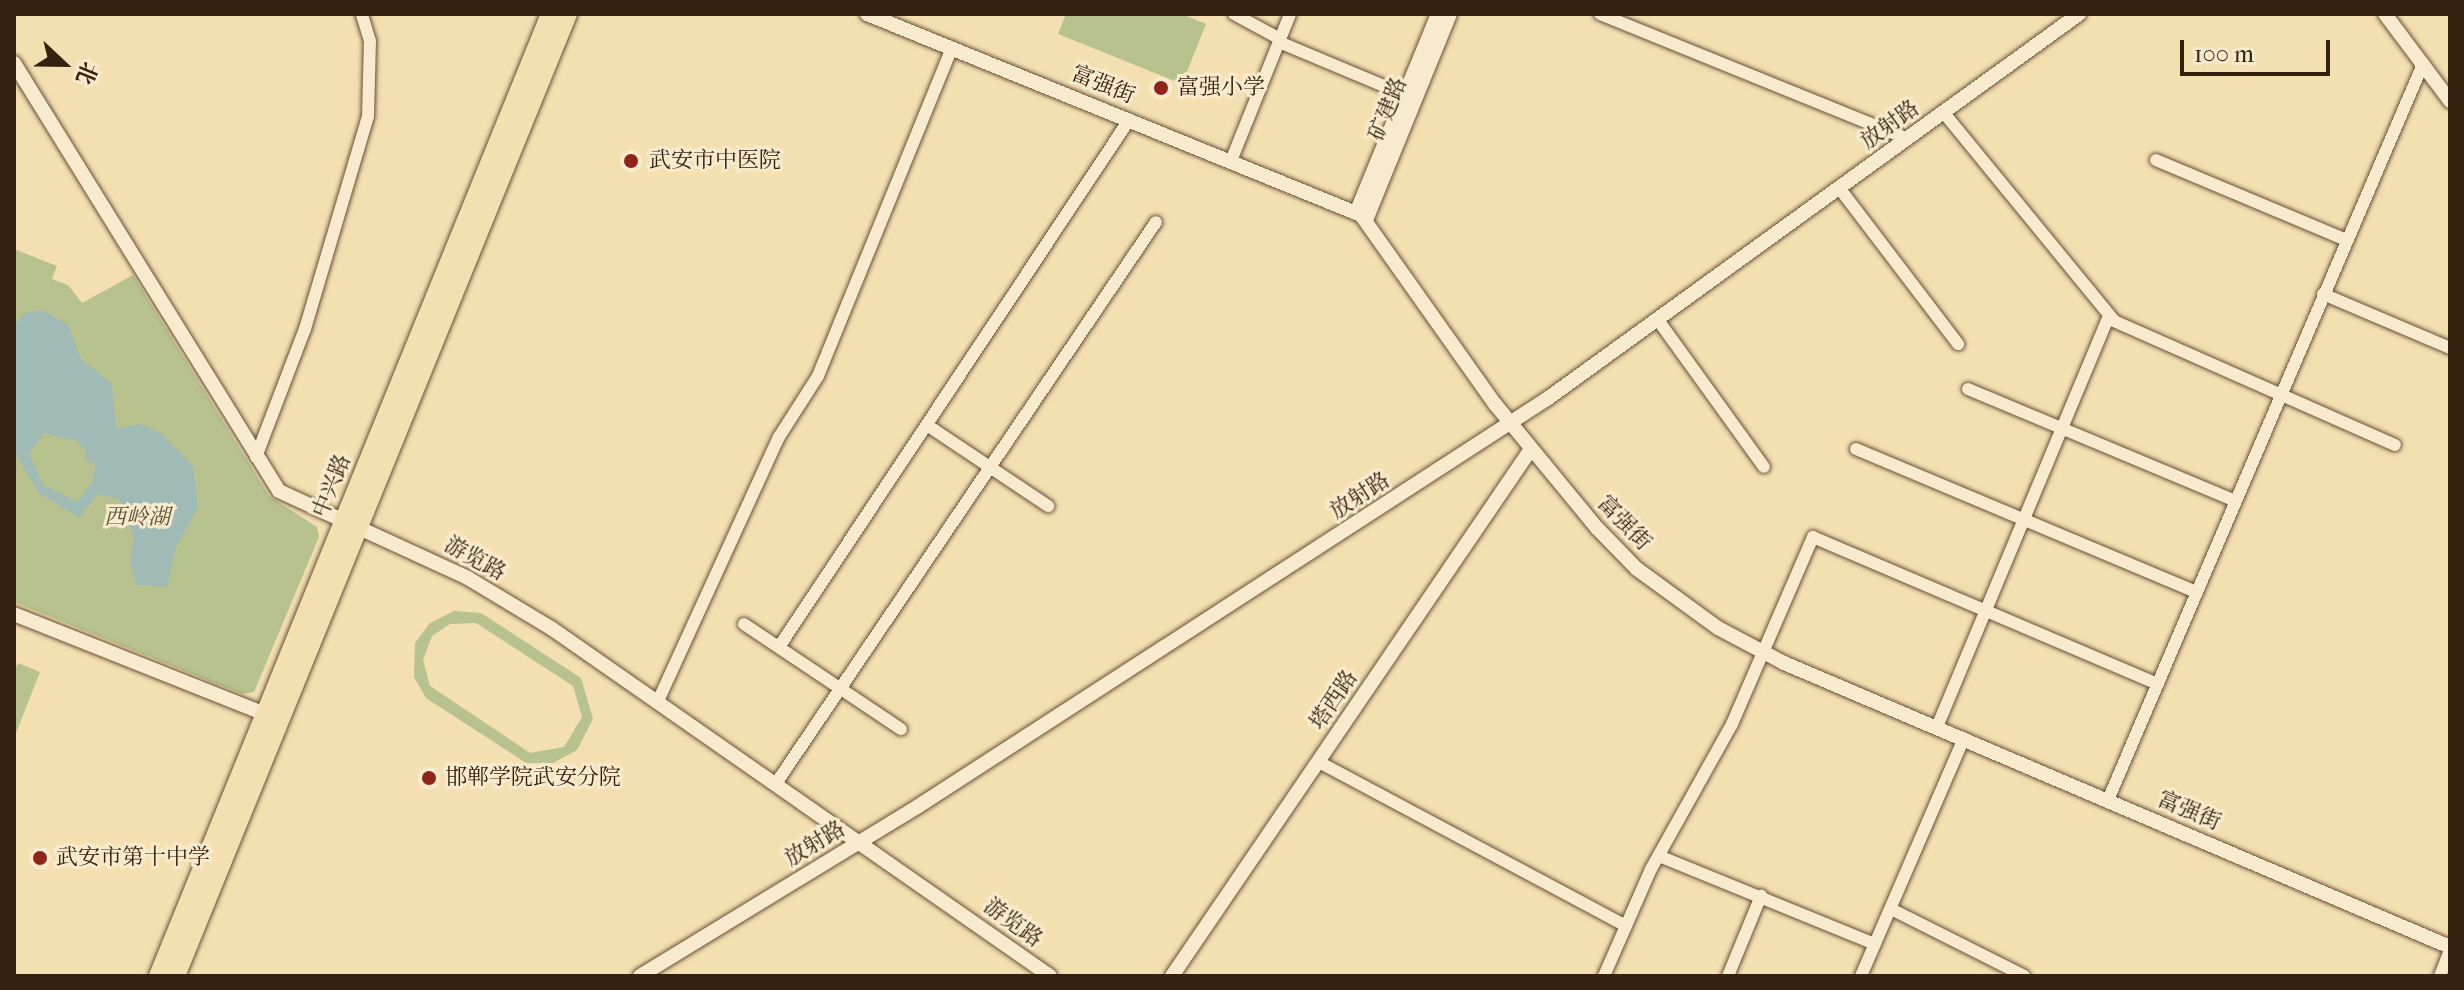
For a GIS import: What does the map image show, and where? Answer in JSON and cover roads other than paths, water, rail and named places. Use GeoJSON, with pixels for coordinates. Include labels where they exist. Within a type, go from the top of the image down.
{"type":"FeatureCollection","features":[{"type":"Feature","properties":{"kind":"main road","name":"中兴路"},"geometry":{"type":"LineString","coordinates":[[176,976],[550,14]]}},
{"type":"Feature","properties":{"kind":"main road","name":"中兴路"},"geometry":{"type":"LineString","coordinates":[[158,976],[265,714],[352,524],[568,14]]}},
{"type":"Feature","properties":{"kind":"street"},"geometry":{"type":"LineString","coordinates":[[256,457],[305,329],[368,116],[370,41],[362,14]]}},
{"type":"Feature","properties":{"kind":"street","name":"富强街"},"geometry":{"type":"LineString","coordinates":[[867,14],[1361,216],[1531,449],[1637,569],[1691,611],[1764,653],[2450,949]]}},
{"type":"Feature","properties":{"kind":"street"},"geometry":{"type":"LineString","coordinates":[[1234,14],[1280,41],[1405,95]]}},
{"type":"Feature","properties":{"kind":"street"},"geometry":{"type":"LineString","coordinates":[[1231,161],[1290,14]]}},
{"type":"Feature","properties":{"kind":"street","name":"矿建路"},"geometry":{"type":"LineString","coordinates":[[1361,216],[1438,14]]}},
{"type":"Feature","properties":{"kind":"street","name":"矿建路"},"geometry":{"type":"LineString","coordinates":[[1361,216],[1450,14]]}},
{"type":"Feature","properties":{"kind":"street"},"geometry":{"type":"LineString","coordinates":[[1600,14],[1908,139]]}},
{"type":"Feature","properties":{"kind":"street","name":"放射路"},"geometry":{"type":"LineString","coordinates":[[640,976],[861,841],[1511,423],[2079,14]]}},
{"type":"Feature","properties":{"kind":"street"},"geometry":{"type":"LineString","coordinates":[[2385,14],[2450,101]]}},
{"type":"Feature","properties":{"kind":"street"},"geometry":{"type":"LineString","coordinates":[[658,701],[779,437],[818,376],[952,48]]}},
{"type":"Feature","properties":{"kind":"street","name":"游览路"},"geometry":{"type":"LineString","coordinates":[[14,63],[256,457],[284,495],[468,578],[777,782],[1050,976]]}},
{"type":"Feature","properties":{"kind":"street"},"geometry":{"type":"LineString","coordinates":[[2108,800],[2423,64]]}},
{"type":"Feature","properties":{"kind":"street"},"geometry":{"type":"LineString","coordinates":[[1944,113],[2109,315],[2395,445]]}},
{"type":"Feature","properties":{"kind":"street"},"geometry":{"type":"LineString","coordinates":[[779,647],[1129,120]]}},
{"type":"Feature","properties":{"kind":"street"},"geometry":{"type":"LineString","coordinates":[[2156,160],[2346,240]]}},
{"type":"Feature","properties":{"kind":"street"},"geometry":{"type":"LineString","coordinates":[[1840,189],[1958,344]]}},
{"type":"Feature","properties":{"kind":"street"},"geometry":{"type":"LineString","coordinates":[[777,782],[1156,222]]}},
{"type":"Feature","properties":{"kind":"street"},"geometry":{"type":"LineString","coordinates":[[2323,294],[2450,348]]}},
{"type":"Feature","properties":{"kind":"street"},"geometry":{"type":"LineString","coordinates":[[1937,727],[2109,315]]}},
{"type":"Feature","properties":{"kind":"street"},"geometry":{"type":"LineString","coordinates":[[1658,320],[1764,467]]}},
{"type":"Feature","properties":{"kind":"street"},"geometry":{"type":"LineString","coordinates":[[1968,389],[2236,501]]}},
{"type":"Feature","properties":{"kind":"street"},"geometry":{"type":"LineString","coordinates":[[927,425],[1048,506]]}},
{"type":"Feature","properties":{"kind":"street","name":"塔西路"},"geometry":{"type":"LineString","coordinates":[[1172,976],[1531,449]]}},
{"type":"Feature","properties":{"kind":"street"},"geometry":{"type":"LineString","coordinates":[[1856,449],[2197,592]]}},
{"type":"Feature","properties":{"kind":"street"},"geometry":{"type":"LineString","coordinates":[[1604,976],[1659,856],[1764,653],[1813,537],[2158,684]]}},
{"type":"Feature","properties":{"kind":"street"},"geometry":{"type":"LineString","coordinates":[[14,614],[265,714]]}},
{"type":"Feature","properties":{"kind":"street"},"geometry":{"type":"LineString","coordinates":[[744,624],[901,729]]}},
{"type":"Feature","properties":{"kind":"street"},"geometry":{"type":"LineString","coordinates":[[1861,976],[1964,738]]}},
{"type":"Feature","properties":{"kind":"street"},"geometry":{"type":"LineString","coordinates":[[1319,762],[1626,926]]}},
{"type":"Feature","properties":{"kind":"street"},"geometry":{"type":"LineString","coordinates":[[1659,856],[1875,944]]}},
{"type":"Feature","properties":{"kind":"street"},"geometry":{"type":"LineString","coordinates":[[1728,976],[1761,896]]}},
{"type":"Feature","properties":{"kind":"street"},"geometry":{"type":"LineString","coordinates":[[1891,909],[2024,976]]}},
{"type":"Feature","properties":{"kind":"street"},"geometry":{"type":"LineString","coordinates":[[2440,976],[2450,949]]}},
{"type":"Feature","properties":{"kind":"water"},"geometry":{"type":"Polygon","coordinates":[[[42,310],[68,325],[81,359],[112,384],[116,429],[139,424],[159,432],[193,466],[198,507],[176,547],[167,587],[136,585],[130,561],[134,536],[119,499],[98,494],[79,518],[39,493],[14,451],[14,325],[24,313],[42,310]],[[44,433],[29,453],[43,485],[78,502],[93,480],[95,464],[84,460],[87,452],[77,441],[44,433]]]}},
{"type":"Feature","properties":{"kind":"place","name":"富强小学"},"geometry":{"type":"Point","coordinates":[1161,88]}},
{"type":"Feature","properties":{"kind":"place","name":"武安市中医院"},"geometry":{"type":"Point","coordinates":[631,161]}},
{"type":"Feature","properties":{"kind":"place","name":"邯郸学院武安分院"},"geometry":{"type":"Point","coordinates":[429,778]}},
{"type":"Feature","properties":{"kind":"place","name":"武安市第十中学"},"geometry":{"type":"Point","coordinates":[40,858]}},
{"type":"Feature","properties":{"kind":"park label","name":"西岭湖"},"geometry":{"type":"Point","coordinates":[137,518]}}]}
